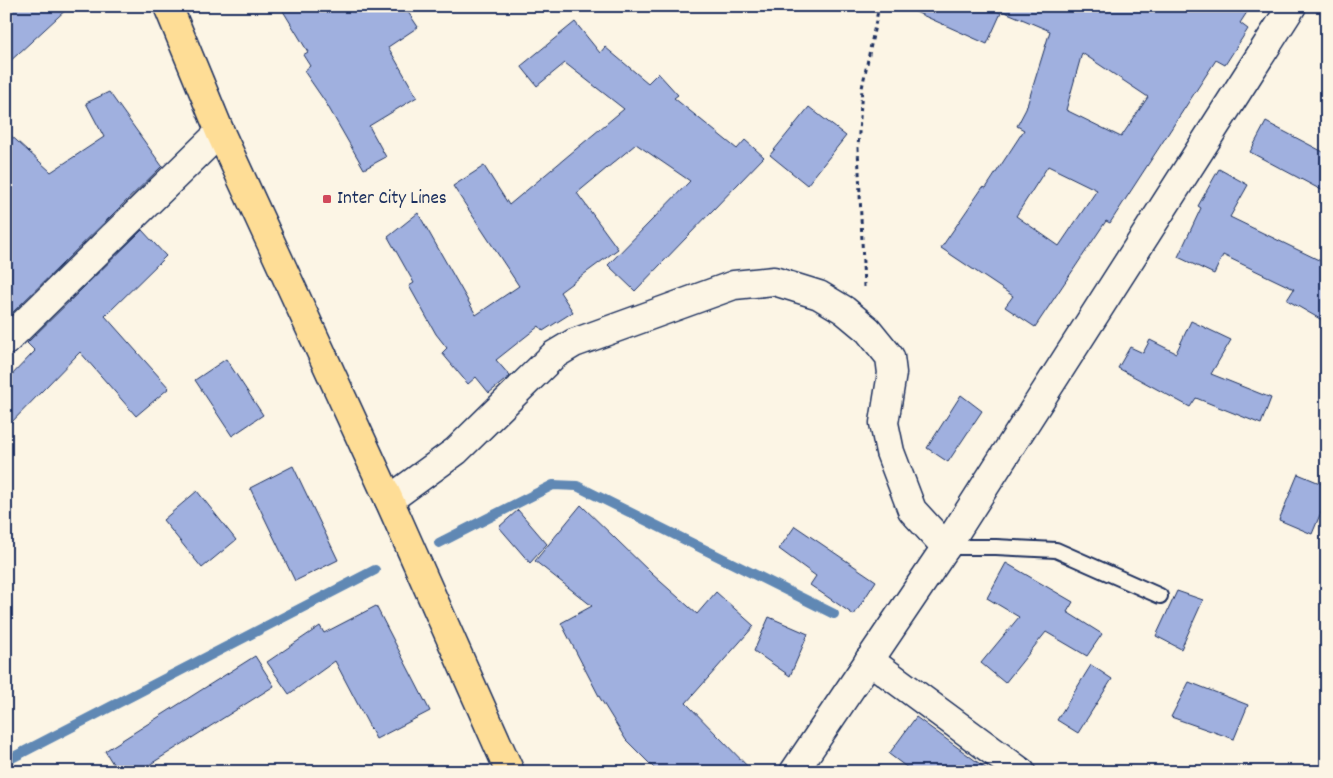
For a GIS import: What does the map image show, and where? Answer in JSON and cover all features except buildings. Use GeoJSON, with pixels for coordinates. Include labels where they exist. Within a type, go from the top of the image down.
{"type":"FeatureCollection","features":[{"type":"Feature","properties":{"kind":"main road"},"geometry":{"type":"LineString","coordinates":[[168,6],[220,132],[390,500],[510,772]]}},
{"type":"Feature","properties":{"kind":"street"},"geometry":{"type":"LineString","coordinates":[[794,772],[946,547],[1292,6]]}},
{"type":"Feature","properties":{"kind":"street"},"geometry":{"type":"LineString","coordinates":[[6,340],[220,132]]}},
{"type":"Feature","properties":{"kind":"street"},"geometry":{"type":"LineString","coordinates":[[390,500],[456,451],[554,355],[574,343],[734,284],[774,281],[819,295],[844,310],[868,330],[890,357],[892,373],[884,423],[890,452],[912,510],[946,547]]}},
{"type":"Feature","properties":{"kind":"street"},"geometry":{"type":"LineString","coordinates":[[869,660],[1021,772]]}},
{"type":"Feature","properties":{"kind":"lane"},"geometry":{"type":"LineString","coordinates":[[946,547],[1056,550],[1160,596]]}},
{"type":"Feature","properties":{"kind":"path"},"geometry":{"type":"LineString","coordinates":[[868,330],[860,248],[858,148],[862,88],[879,6]]}},
{"type":"Feature","properties":{"kind":"waterway"},"geometry":{"type":"LineString","coordinates":[[439,543],[553,485],[577,486],[834,614]]}},
{"type":"Feature","properties":{"kind":"waterway"},"geometry":{"type":"LineString","coordinates":[[6,761],[375,570]]}},
{"type":"Feature","properties":{"kind":"place","name":"Inter City Lines"},"geometry":{"type":"Point","coordinates":[327,199]}}]}
